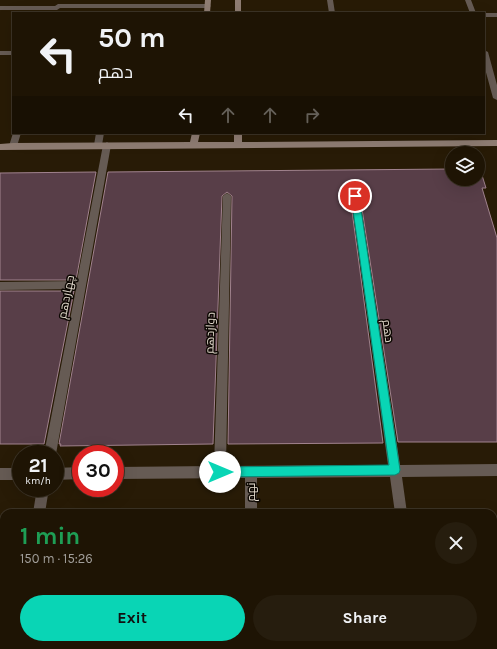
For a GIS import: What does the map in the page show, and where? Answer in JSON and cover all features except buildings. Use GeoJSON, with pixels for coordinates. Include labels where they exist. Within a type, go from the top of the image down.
{"type":"FeatureCollection","features":[{"type":"Feature","properties":{"kind":"street"},"geometry":{"type":"LineString","coordinates":[[238,0],[238,12]]}},
{"type":"Feature","properties":{"kind":"street"},"geometry":{"type":"LineString","coordinates":[[330,0],[332,12]]}},
{"type":"Feature","properties":{"kind":"street"},"geometry":{"type":"LineString","coordinates":[[468,0],[473,12]]}},
{"type":"Feature","properties":{"kind":"street"},"geometry":{"type":"LineString","coordinates":[[0,8],[58,7],[126,3],[208,6]]}},
{"type":"Feature","properties":{"kind":"street"},"geometry":{"type":"LineString","coordinates":[[485,15],[497,15]]}},
{"type":"Feature","properties":{"kind":"street"},"geometry":{"type":"LineString","coordinates":[[0,53],[12,53]]}},
{"type":"Feature","properties":{"kind":"street"},"geometry":{"type":"LineString","coordinates":[[485,56],[497,98]]}},
{"type":"Feature","properties":{"kind":"street"},"geometry":{"type":"LineString","coordinates":[[13,146],[17,134]]}},
{"type":"Feature","properties":{"kind":"street","name":"چهاردهم"},"geometry":{"type":"LineString","coordinates":[[52,445],[82,285],[102,145],[100,134]]}},
{"type":"Feature","properties":{"kind":"street"},"geometry":{"type":"LineString","coordinates":[[194,145],[196,134]]}},
{"type":"Feature","properties":{"kind":"street"},"geometry":{"type":"LineString","coordinates":[[238,134],[238,145]]}},
{"type":"Feature","properties":{"kind":"street"},"geometry":{"type":"LineString","coordinates":[[0,147],[102,145],[497,144]]}},
{"type":"Feature","properties":{"kind":"street","name":"دوازدهم"},"geometry":{"type":"LineString","coordinates":[[220,472],[227,196]]}},
{"type":"Feature","properties":{"kind":"street","name":"دهم"},"geometry":{"type":"LineString","coordinates":[[355,196],[401,509]]}},
{"type":"Feature","properties":{"kind":"street"},"geometry":{"type":"LineString","coordinates":[[0,286],[82,285]]}},
{"type":"Feature","properties":{"kind":"street"},"geometry":{"type":"LineString","coordinates":[[124,473],[497,470]]}},
{"type":"Feature","properties":{"kind":"street","name":"نهم"},"geometry":{"type":"LineString","coordinates":[[251,472],[251,509]]}},
{"type":"Feature","properties":{"kind":"street"},"geometry":{"type":"LineString","coordinates":[[0,474],[12,474]]}},
{"type":"Feature","properties":{"kind":"street"},"geometry":{"type":"LineString","coordinates":[[40,509],[42,497]]}},
{"type":"Feature","properties":{"kind":"route"},"geometry":{"type":"LineString","coordinates":[[220,472],[395,470],[355,196]]}}]}
